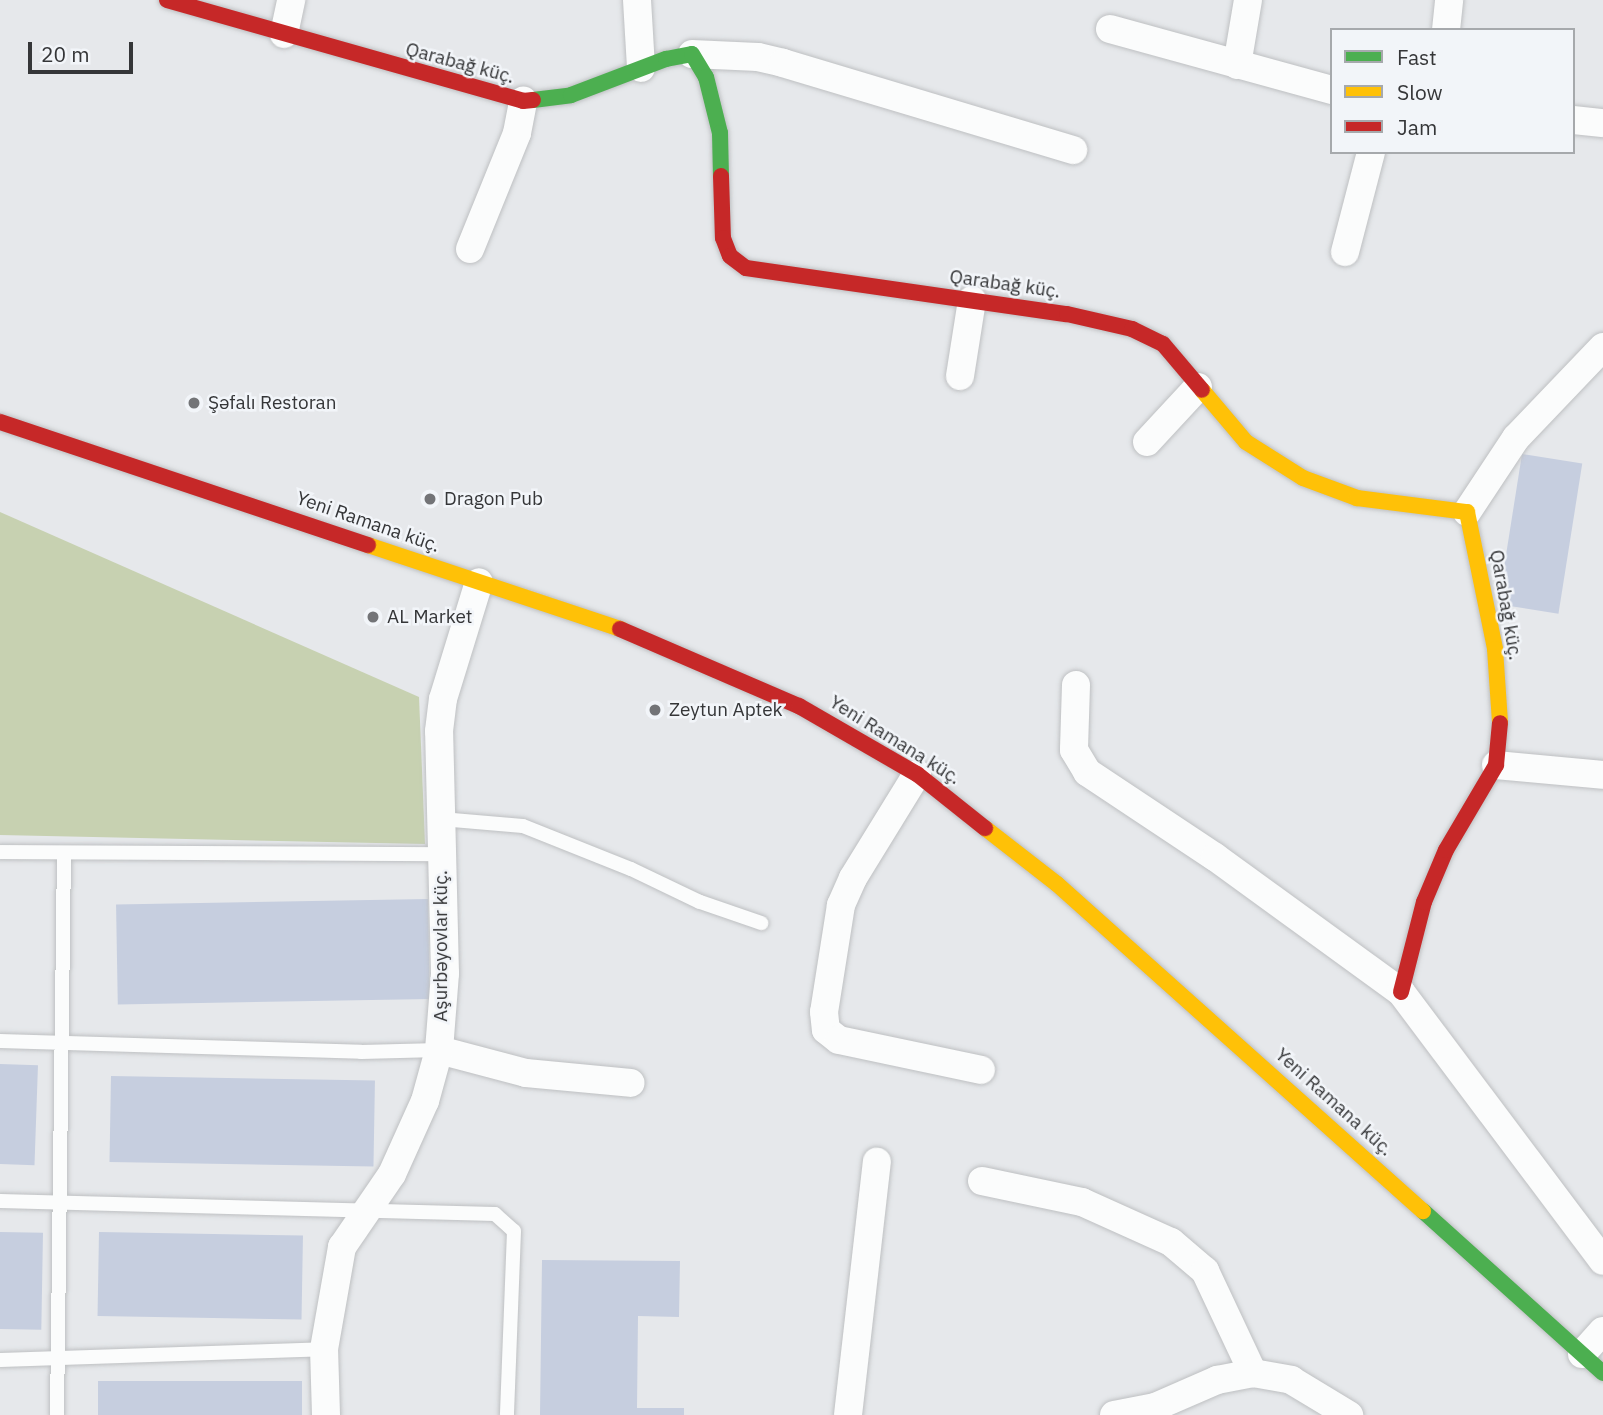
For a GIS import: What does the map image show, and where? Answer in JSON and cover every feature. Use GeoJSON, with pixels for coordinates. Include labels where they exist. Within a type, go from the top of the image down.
{"type":"FeatureCollection","features":[{"type":"Feature","properties":{"kind":"street","name":"Qarabağ küç."},"geometry":{"type":"LineString","coordinates":[[167,0],[523,102],[570,95],[640,68],[692,54],[706,77],[720,133],[723,238],[730,256],[746,268],[1067,314],[1132,329],[1163,344],[1246,442],[1329,490],[1467,512],[1495,649],[1500,727],[1496,765],[1446,850],[1424,902],[1401,992]]}},
{"type":"Feature","properties":{"kind":"street"},"geometry":{"type":"LineString","coordinates":[[284,34],[291,0]]}},
{"type":"Feature","properties":{"kind":"street"},"geometry":{"type":"LineString","coordinates":[[638,0],[640,68]]}},
{"type":"Feature","properties":{"kind":"street"},"geometry":{"type":"LineString","coordinates":[[1237,65],[1248,0]]}},
{"type":"Feature","properties":{"kind":"street"},"geometry":{"type":"LineString","coordinates":[[1446,28],[1449,0]]}},
{"type":"Feature","properties":{"kind":"street"},"geometry":{"type":"LineString","coordinates":[[1110,29],[1330,89]]}},
{"type":"Feature","properties":{"kind":"street"},"geometry":{"type":"LineString","coordinates":[[692,54],[758,57],[783,62],[1073,150]]}},
{"type":"Feature","properties":{"kind":"street"},"geometry":{"type":"LineString","coordinates":[[470,249],[517,133],[523,102]]}},
{"type":"Feature","properties":{"kind":"street"},"geometry":{"type":"LineString","coordinates":[[1575,120],[1603,123]]}},
{"type":"Feature","properties":{"kind":"street"},"geometry":{"type":"LineString","coordinates":[[1345,252],[1370,154]]}},
{"type":"Feature","properties":{"kind":"street"},"geometry":{"type":"LineString","coordinates":[[960,376],[972,300]]}},
{"type":"Feature","properties":{"kind":"street"},"geometry":{"type":"LineString","coordinates":[[1467,512],[1516,438],[1603,347]]}},
{"type":"Feature","properties":{"kind":"street"},"geometry":{"type":"LineString","coordinates":[[1147,442],[1199,387]]}},
{"type":"Feature","properties":{"kind":"street","name":"Yeni Ramana küç."},"geometry":{"type":"LineString","coordinates":[[0,422],[479,582],[720,668],[799,706],[917,774],[1057,884],[1603,1373]]}},
{"type":"Feature","properties":{"kind":"street","name":"Aşurbəyovlar küç."},"geometry":{"type":"LineString","coordinates":[[326,1415],[324,1349],[342,1247],[392,1174],[425,1101],[439,1050],[445,973],[441,819],[443,699],[479,582]]}},
{"type":"Feature","properties":{"kind":"street"},"geometry":{"type":"LineString","coordinates":[[1076,685],[1074,750],[1087,772],[1215,857],[1401,992],[1603,1261]]}},
{"type":"Feature","properties":{"kind":"street"},"geometry":{"type":"LineString","coordinates":[[1496,765],[1603,775]]}},
{"type":"Feature","properties":{"kind":"street"},"geometry":{"type":"LineString","coordinates":[[917,774],[853,877],[841,905],[824,1012],[827,1030],[839,1040],[981,1070]]}},
{"type":"Feature","properties":{"kind":"street"},"geometry":{"type":"LineString","coordinates":[[439,1050],[526,1073],[631,1083]]}},
{"type":"Feature","properties":{"kind":"street"},"geometry":{"type":"LineString","coordinates":[[848,1415],[877,1162]]}},
{"type":"Feature","properties":{"kind":"street"},"geometry":{"type":"LineString","coordinates":[[982,1181],[1082,1202],[1171,1242],[1205,1271],[1253,1373]]}},
{"type":"Feature","properties":{"kind":"street"},"geometry":{"type":"LineString","coordinates":[[1582,1354],[1603,1331]]}},
{"type":"Feature","properties":{"kind":"street"},"geometry":{"type":"LineString","coordinates":[[1114,1415],[1155,1406],[1217,1380],[1253,1373],[1291,1380],[1349,1415]]}},
{"type":"Feature","properties":{"kind":"lane"},"geometry":{"type":"LineString","coordinates":[[441,819],[523,827],[631,869],[700,902],[761,923]]}},
{"type":"Feature","properties":{"kind":"lane"},"geometry":{"type":"LineString","coordinates":[[0,852],[442,854]]}},
{"type":"Feature","properties":{"kind":"lane"},"geometry":{"type":"LineString","coordinates":[[57,1415],[55,1355],[63,1203],[64,854]]}},
{"type":"Feature","properties":{"kind":"lane"},"geometry":{"type":"LineString","coordinates":[[0,1041],[361,1052],[439,1050]]}},
{"type":"Feature","properties":{"kind":"lane"},"geometry":{"type":"LineString","coordinates":[[0,1201],[495,1214],[514,1231],[508,1415]]}},
{"type":"Feature","properties":{"kind":"lane"},"geometry":{"type":"LineString","coordinates":[[0,1360],[55,1355],[324,1349]]}},
{"type":"Feature","properties":{"kind":"green space"},"geometry":{"type":"Polygon","coordinates":[[[0,512],[419,697],[425,844],[0,835],[0,512]]]}},
{"type":"Feature","properties":{"kind":"building"},"geometry":{"type":"Polygon","coordinates":[[[1522,454],[1582,464],[1558,614],[1498,604],[1522,454]]]}},
{"type":"Feature","properties":{"kind":"building"},"geometry":{"type":"Polygon","coordinates":[[[428,899],[430,999],[118,1004],[116,904],[428,899]]]}},
{"type":"Feature","properties":{"kind":"building"},"geometry":{"type":"Polygon","coordinates":[[[0,1064],[38,1065],[34,1165],[0,1164],[0,1064]]]}},
{"type":"Feature","properties":{"kind":"building"},"geometry":{"type":"Polygon","coordinates":[[[111,1076],[375,1081],[373,1167],[109,1162],[111,1076]]]}},
{"type":"Feature","properties":{"kind":"building"},"geometry":{"type":"Polygon","coordinates":[[[0,1232],[43,1233],[41,1330],[0,1329],[0,1232]]]}},
{"type":"Feature","properties":{"kind":"building"},"geometry":{"type":"Polygon","coordinates":[[[99,1232],[303,1236],[302,1320],[98,1316],[99,1232]]]}},
{"type":"Feature","properties":{"kind":"building"},"geometry":{"type":"Polygon","coordinates":[[[542,1260],[680,1261],[679,1317],[638,1316],[637,1408],[684,1408],[684,1415],[540,1415],[542,1260]]]}},
{"type":"Feature","properties":{"kind":"building"},"geometry":{"type":"Polygon","coordinates":[[[98,1381],[302,1381],[302,1415],[98,1415],[98,1381]]]}},
{"type":"Feature","properties":{"kind":"traffic: fast"},"geometry":{"type":"LineString","coordinates":[[533,100],[571,95],[666,59],[692,54],[706,77],[720,133],[721,176]]}},
{"type":"Feature","properties":{"kind":"traffic: fast"},"geometry":{"type":"LineString","coordinates":[[1423,1211],[1603,1373]]}},
{"type":"Feature","properties":{"kind":"traffic: slow"},"geometry":{"type":"LineString","coordinates":[[1202,390],[1246,442],[1303,478],[1357,498],[1467,512],[1495,649],[1500,723]]}},
{"type":"Feature","properties":{"kind":"traffic: slow"},"geometry":{"type":"LineString","coordinates":[[368,545],[620,629]]}},
{"type":"Feature","properties":{"kind":"traffic: slow"},"geometry":{"type":"LineString","coordinates":[[985,828],[1057,884],[1423,1211]]}},
{"type":"Feature","properties":{"kind":"traffic: jam"},"geometry":{"type":"LineString","coordinates":[[167,0],[523,101],[533,100]]}},
{"type":"Feature","properties":{"kind":"traffic: jam"},"geometry":{"type":"LineString","coordinates":[[721,176],[723,238],[730,256],[746,268],[1067,314],[1132,329],[1163,344],[1202,390]]}},
{"type":"Feature","properties":{"kind":"traffic: jam"},"geometry":{"type":"LineString","coordinates":[[0,422],[368,545]]}},
{"type":"Feature","properties":{"kind":"traffic: jam"},"geometry":{"type":"LineString","coordinates":[[620,629],[799,706],[917,774],[985,828]]}},
{"type":"Feature","properties":{"kind":"traffic: jam"},"geometry":{"type":"LineString","coordinates":[[1401,992],[1424,902],[1446,850],[1496,765],[1500,723]]}},
{"type":"Feature","properties":{"kind":"place","name":"Şəfalı Restoran"},"geometry":{"type":"Point","coordinates":[194,403]}},
{"type":"Feature","properties":{"kind":"place","name":"Dragon Pub"},"geometry":{"type":"Point","coordinates":[430,499]}},
{"type":"Feature","properties":{"kind":"place","name":"AL Market"},"geometry":{"type":"Point","coordinates":[373,617]}},
{"type":"Feature","properties":{"kind":"place","name":"Zeytun Aptek"},"geometry":{"type":"Point","coordinates":[655,710]}}]}
